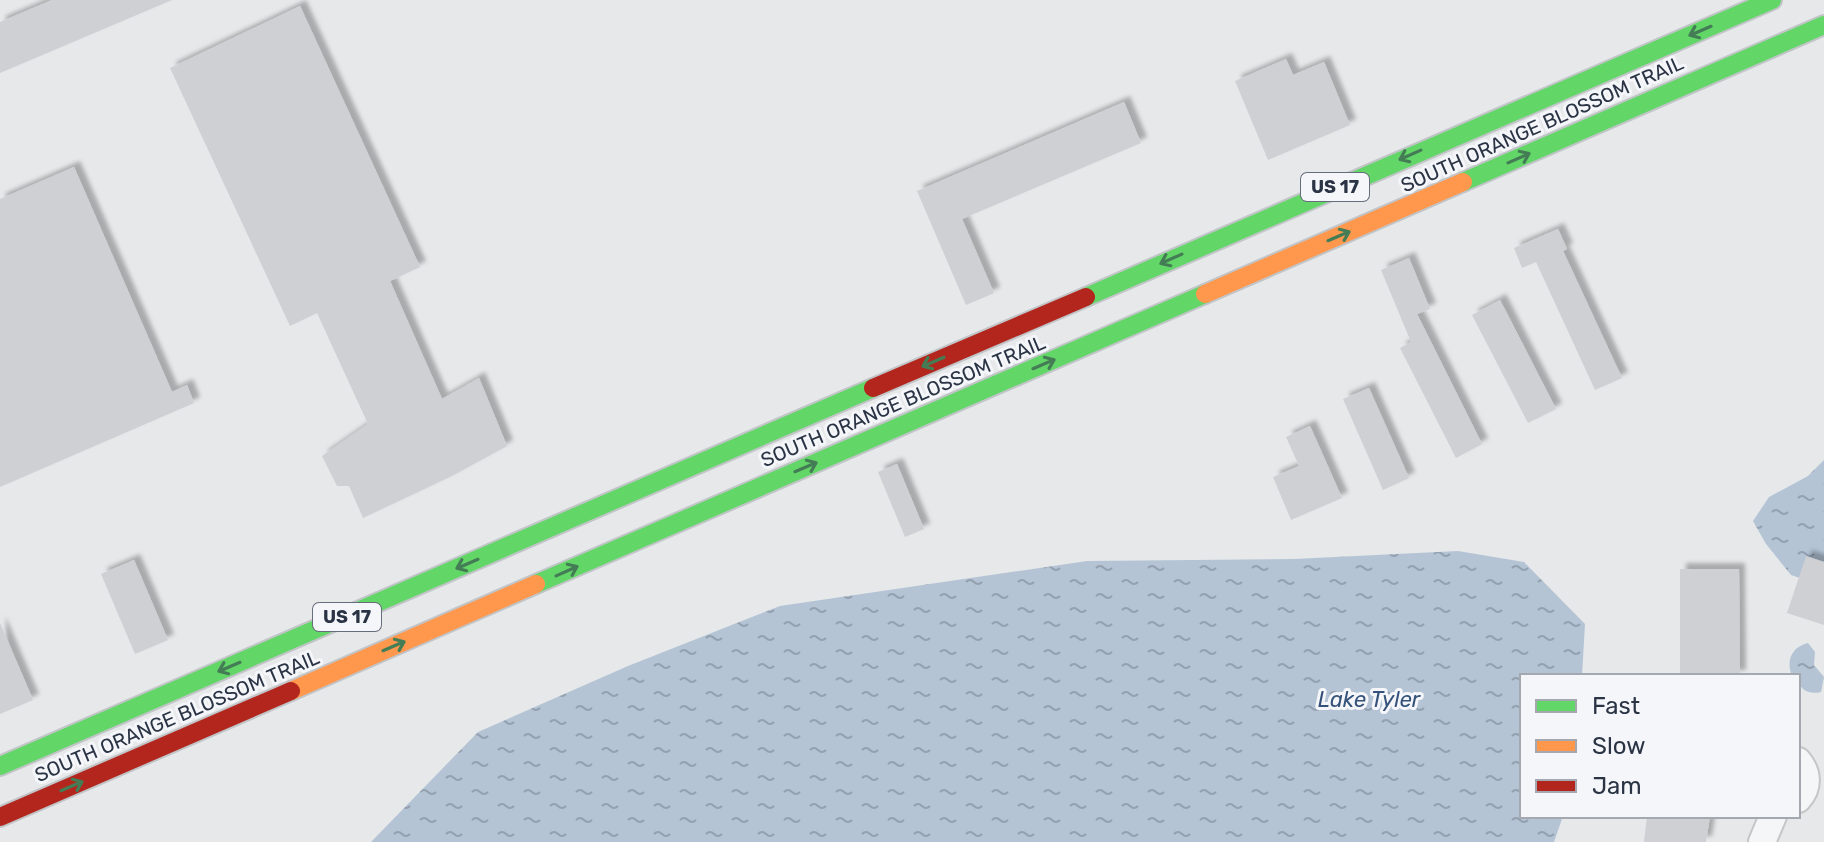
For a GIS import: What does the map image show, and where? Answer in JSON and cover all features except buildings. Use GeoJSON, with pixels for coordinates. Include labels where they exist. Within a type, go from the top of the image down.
{"type":"FeatureCollection","features":[{"type":"Feature","properties":{"kind":"main road","name":"SOUTH ORANGE BLOSSOM TRAIL"},"geometry":{"type":"LineString","coordinates":[[0,766],[1772,0]]}},
{"type":"Feature","properties":{"kind":"main road","name":"SOUTH ORANGE BLOSSOM TRAIL"},"geometry":{"type":"LineString","coordinates":[[0,817],[1396,211],[1823,20]]}},
{"type":"Feature","properties":{"kind":"main road"},"geometry":{"type":"LineString","coordinates":[[1396,211],[1433,180],[1444,166],[1455,135]]}},
{"type":"Feature","properties":{"kind":"main road"},"geometry":{"type":"LineString","coordinates":[[626,545],[633,518],[646,501],[693,467]]}},
{"type":"Feature","properties":{"kind":"main road"},"geometry":{"type":"LineString","coordinates":[[496,602],[539,568],[550,554],[561,524]]}},
{"type":"Feature","properties":{"kind":"street"},"geometry":{"type":"LineString","coordinates":[[1800,764],[1805,772],[1809,795]]}},
{"type":"Feature","properties":{"kind":"street"},"geometry":{"type":"LineString","coordinates":[[1762,842],[1772,818]]}},
{"type":"Feature","properties":{"kind":"water"},"geometry":{"type":"Polygon","coordinates":[[[1824,460],[1824,586],[1791,575],[1766,544],[1753,521],[1769,497],[1808,476],[1824,460]]]}},
{"type":"Feature","properties":{"kind":"water","name":"Lake Tyler"},"geometry":{"type":"Polygon","coordinates":[[[1458,551],[1524,562],[1585,624],[1582,674],[1520,674],[1520,818],[1562,818],[1554,842],[371,842],[478,732],[628,666],[780,606],[1087,561],[1294,559],[1458,551]]]}},
{"type":"Feature","properties":{"kind":"water"},"geometry":{"type":"Polygon","coordinates":[[[1808,643],[1815,652],[1814,665],[1824,677],[1821,692],[1805,690],[1800,685],[1800,674],[1791,674],[1790,660],[1794,651],[1808,643]]]}},
{"type":"Feature","properties":{"kind":"traffic: fast"},"geometry":{"type":"LineString","coordinates":[[1086,297],[1772,0]]}},
{"type":"Feature","properties":{"kind":"traffic: fast"},"geometry":{"type":"LineString","coordinates":[[1463,182],[1824,25]]}},
{"type":"Feature","properties":{"kind":"traffic: fast"},"geometry":{"type":"LineString","coordinates":[[536,584],[1205,294]]}},
{"type":"Feature","properties":{"kind":"traffic: fast"},"geometry":{"type":"LineString","coordinates":[[0,766],[873,388]]}},
{"type":"Feature","properties":{"kind":"traffic: slow"},"geometry":{"type":"LineString","coordinates":[[1205,294],[1463,182]]}},
{"type":"Feature","properties":{"kind":"traffic: slow"},"geometry":{"type":"LineString","coordinates":[[291,691],[536,584]]}},
{"type":"Feature","properties":{"kind":"traffic: jam"},"geometry":{"type":"LineString","coordinates":[[873,388],[1086,297]]}},
{"type":"Feature","properties":{"kind":"traffic: jam"},"geometry":{"type":"LineString","coordinates":[[0,817],[291,691]]}}]}
